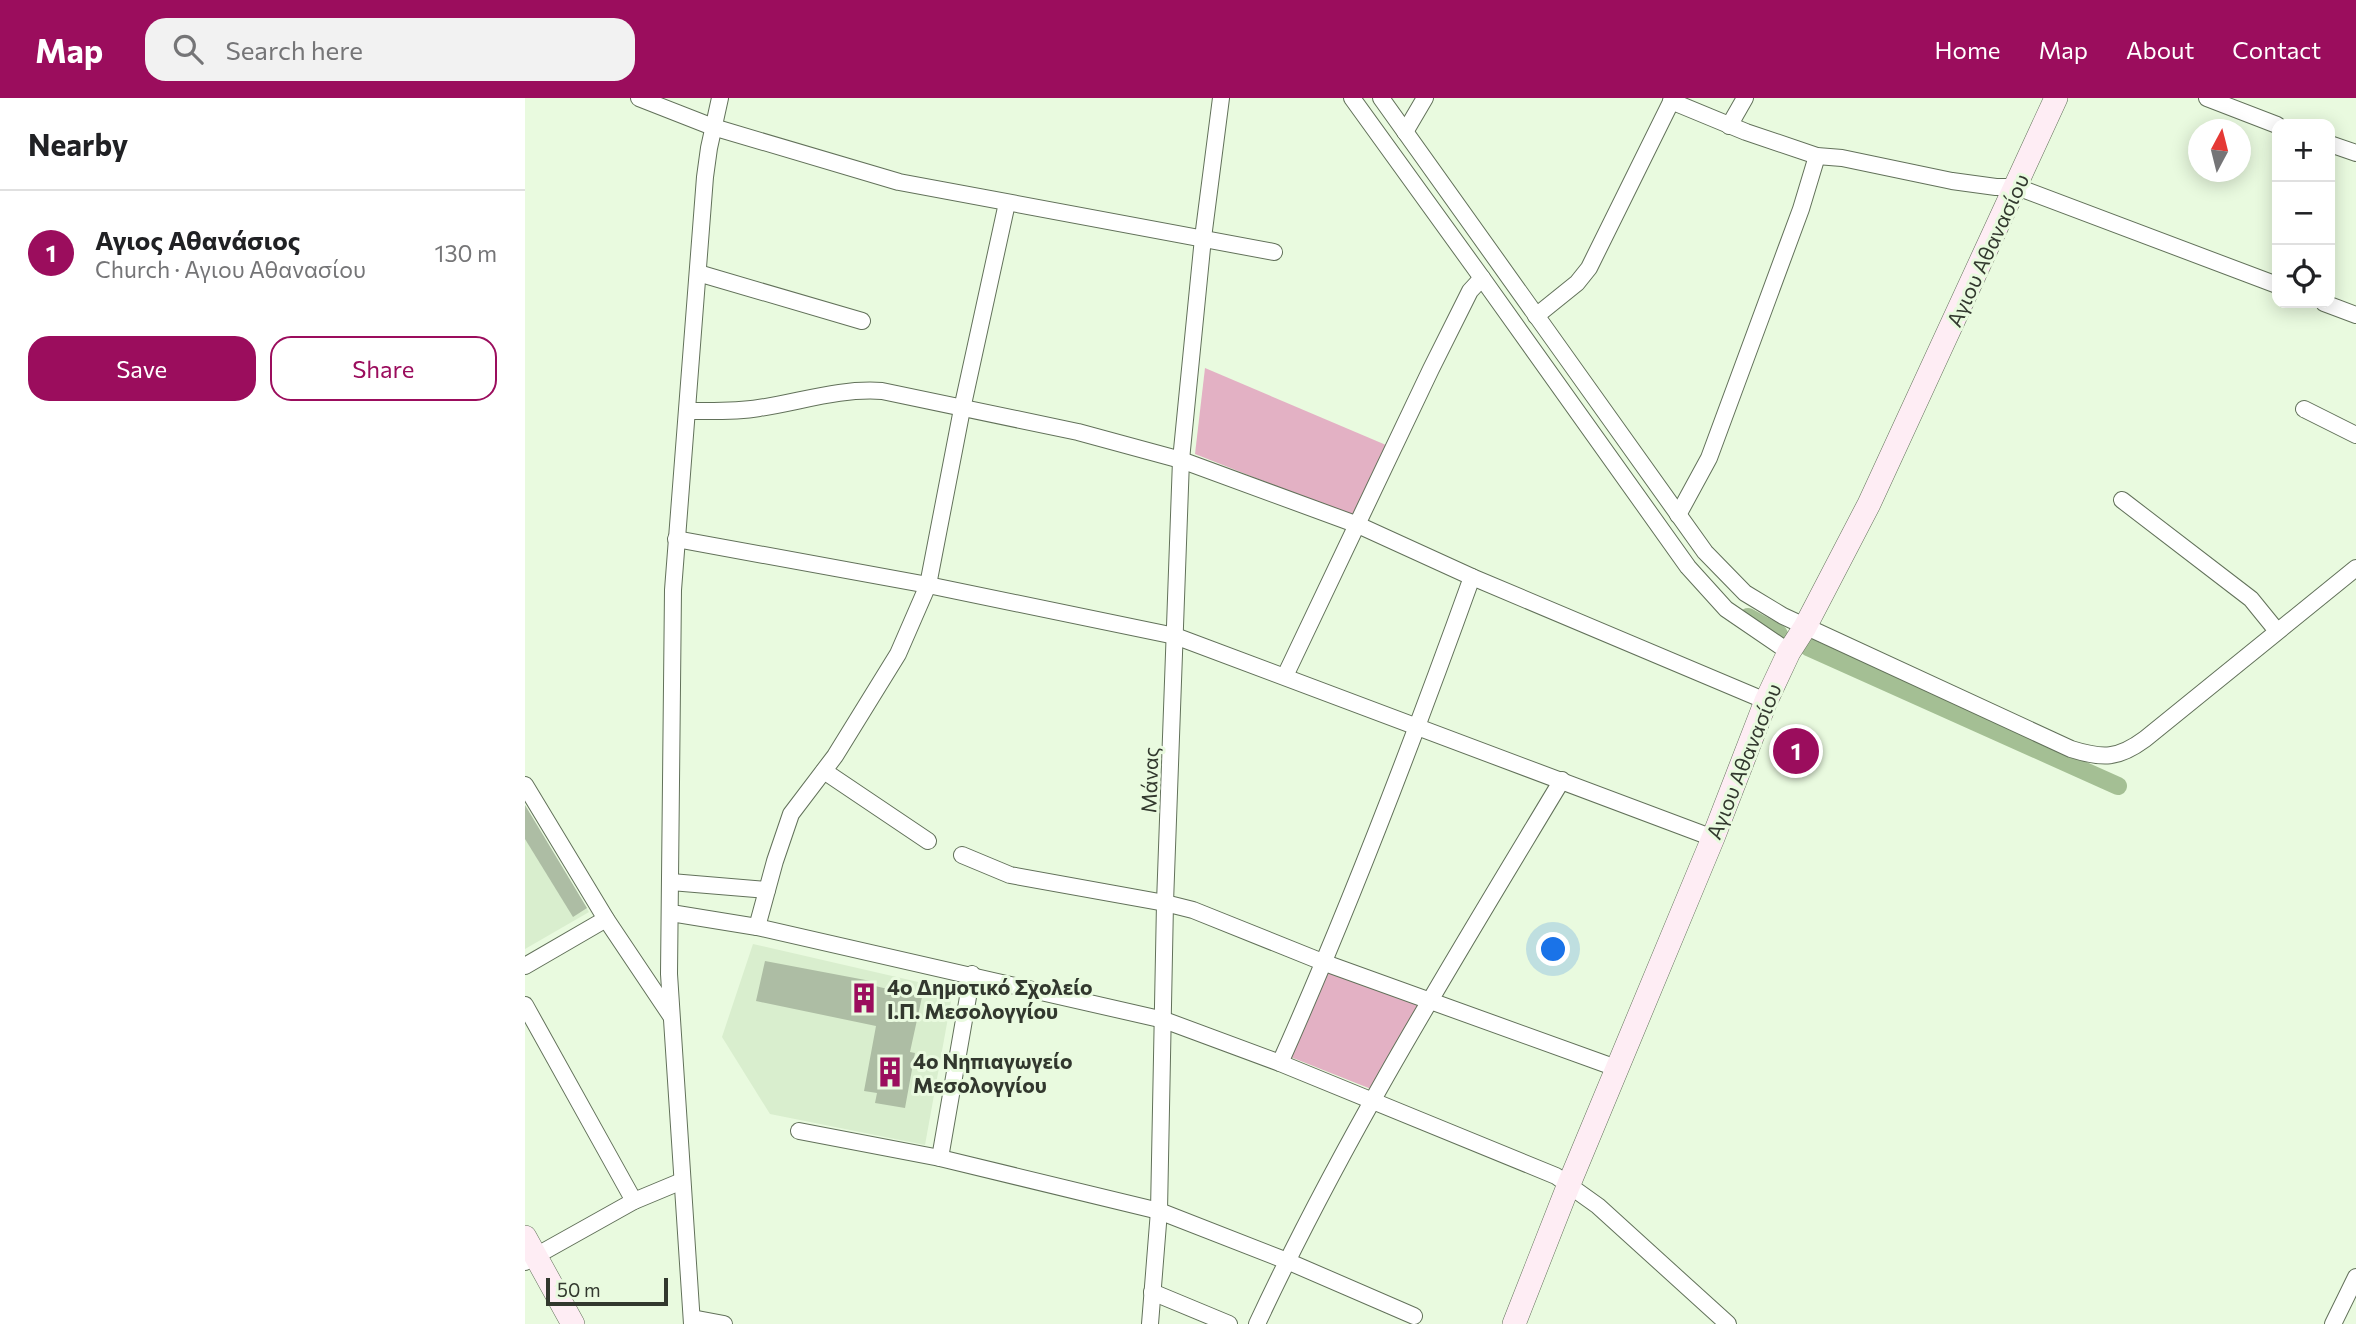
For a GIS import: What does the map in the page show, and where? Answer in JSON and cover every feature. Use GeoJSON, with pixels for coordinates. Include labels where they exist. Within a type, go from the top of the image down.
{"type":"FeatureCollection","features":[{"type":"Feature","properties":{"kind":"main road","name":"Αγιου Αθανασίου"},"geometry":{"type":"LineString","coordinates":[[1514,1324],[1569,1184],[1713,838],[1766,701],[1789,652],[1805,627],[1869,504],[2056,98]]}},
{"type":"Feature","properties":{"kind":"main road"},"geometry":{"type":"LineString","coordinates":[[529,1252],[573,1324]]}},
{"type":"Feature","properties":{"kind":"street"},"geometry":{"type":"LineString","coordinates":[[639,98],[713,127],[899,182],[1274,252]]}},
{"type":"Feature","properties":{"kind":"street"},"geometry":{"type":"LineString","coordinates":[[720,98],[705,177],[676,539],[673,601],[671,1016],[692,1321],[724,1324]]}},
{"type":"Feature","properties":{"kind":"street","name":"Μάνας"},"geometry":{"type":"LineString","coordinates":[[1150,1324],[1159,1211],[1165,903],[1181,460],[1203,237],[1221,98]]}},
{"type":"Feature","properties":{"kind":"street"},"geometry":{"type":"LineString","coordinates":[[1352,98],[1688,567],[1726,609],[1789,652]]}},
{"type":"Feature","properties":{"kind":"street"},"geometry":{"type":"LineString","coordinates":[[1381,98],[1705,552],[1733,582],[1761,604],[1805,627],[2071,750],[2103,757],[2118,755],[2131,749],[2356,568]]}},
{"type":"Feature","properties":{"kind":"street"},"geometry":{"type":"LineString","coordinates":[[1405,132],[1425,98]]}},
{"type":"Feature","properties":{"kind":"street"},"geometry":{"type":"LineString","coordinates":[[1729,126],[1745,98]]}},
{"type":"Feature","properties":{"kind":"street"},"geometry":{"type":"LineString","coordinates":[[2207,98],[2272,123]]}},
{"type":"Feature","properties":{"kind":"street"},"geometry":{"type":"LineString","coordinates":[[1536,316],[1577,283],[1589,268],[1672,99],[1729,126],[1817,156],[1842,158],[1952,181],[2017,187],[2272,283]]}},
{"type":"Feature","properties":{"kind":"street"},"geometry":{"type":"LineString","coordinates":[[2335,146],[2356,153]]}},
{"type":"Feature","properties":{"kind":"street"},"geometry":{"type":"LineString","coordinates":[[1678,515],[1709,458],[1801,209],[1817,156]]}},
{"type":"Feature","properties":{"kind":"street"},"geometry":{"type":"LineString","coordinates":[[757,927],[787,824],[898,654],[928,585],[962,409],[1007,203]]}},
{"type":"Feature","properties":{"kind":"street"},"geometry":{"type":"LineString","coordinates":[[698,273],[862,321]]}},
{"type":"Feature","properties":{"kind":"street"},"geometry":{"type":"LineString","coordinates":[[1285,676],[1470,291],[1482,278]]}},
{"type":"Feature","properties":{"kind":"street"},"geometry":{"type":"LineString","coordinates":[[2335,307],[2356,315]]}},
{"type":"Feature","properties":{"kind":"street"},"geometry":{"type":"LineString","coordinates":[[688,411],[749,410],[864,390],[882,391],[1078,432],[1181,460],[1358,525],[1472,577],[1766,701]]}},
{"type":"Feature","properties":{"kind":"street"},"geometry":{"type":"LineString","coordinates":[[2304,409],[2356,435]]}},
{"type":"Feature","properties":{"kind":"street"},"geometry":{"type":"LineString","coordinates":[[2122,500],[2251,599],[2277,631]]}},
{"type":"Feature","properties":{"kind":"street"},"geometry":{"type":"LineString","coordinates":[[676,539],[928,585],[1175,636],[1713,838]]}},
{"type":"Feature","properties":{"kind":"street"},"geometry":{"type":"LineString","coordinates":[[1280,1063],[1325,962],[1418,727],[1472,577]]}},
{"type":"Feature","properties":{"kind":"street"},"geometry":{"type":"LineString","coordinates":[[824,771],[928,841]]}},
{"type":"Feature","properties":{"kind":"street"},"geometry":{"type":"LineString","coordinates":[[1257,1324],[1287,1261],[1372,1101],[1429,1000],[1562,780]]}},
{"type":"Feature","properties":{"kind":"street"},"geometry":{"type":"LineString","coordinates":[[527,791],[606,919],[671,1016]]}},
{"type":"Feature","properties":{"kind":"street"},"geometry":{"type":"LineString","coordinates":[[962,855],[1010,875],[1165,903],[1202,913],[1325,962],[1619,1069]]}},
{"type":"Feature","properties":{"kind":"street"},"geometry":{"type":"LineString","coordinates":[[671,882],[767,890]]}},
{"type":"Feature","properties":{"kind":"street"},"geometry":{"type":"LineString","coordinates":[[671,913],[757,927],[1164,1020],[1280,1063],[1545,1171],[1569,1184],[1598,1206],[1728,1324]]}},
{"type":"Feature","properties":{"kind":"street"},"geometry":{"type":"LineString","coordinates":[[525,966],[606,919]]}},
{"type":"Feature","properties":{"kind":"street"},"geometry":{"type":"LineString","coordinates":[[940,1158],[972,975]]}},
{"type":"Feature","properties":{"kind":"street"},"geometry":{"type":"LineString","coordinates":[[525,1005],[634,1201]]}},
{"type":"Feature","properties":{"kind":"street"},"geometry":{"type":"LineString","coordinates":[[799,1131],[940,1158],[1159,1211],[1287,1261],[1414,1316]]}},
{"type":"Feature","properties":{"kind":"street"},"geometry":{"type":"LineString","coordinates":[[529,1252],[682,1181]]}},
{"type":"Feature","properties":{"kind":"street"},"geometry":{"type":"LineString","coordinates":[[2333,1324],[2356,1277]]}},
{"type":"Feature","properties":{"kind":"street"},"geometry":{"type":"LineString","coordinates":[[1152,1292],[1229,1324]]}},
{"type":"Feature","properties":{"kind":"shaded area"},"geometry":{"type":"Polygon","coordinates":[[[1205,368],[1386,445],[1352,516],[1195,454],[1205,368]]]}},
{"type":"Feature","properties":{"kind":"shaded area"},"geometry":{"type":"Polygon","coordinates":[[[525,807],[589,912],[525,949],[525,807]]]}},
{"type":"Feature","properties":{"kind":"shaded area"},"geometry":{"type":"Polygon","coordinates":[[[753,944],[953,990],[925,1145],[770,1114],[722,1037],[753,944]]]}},
{"type":"Feature","properties":{"kind":"shaded area"},"geometry":{"type":"Polygon","coordinates":[[[1323,968],[1421,1004],[1371,1089],[1288,1056],[1323,968]]]}},
{"type":"Feature","properties":{"kind":"building"},"geometry":{"type":"Polygon","coordinates":[[[525,805],[587,908],[573,917],[525,839],[525,805]]]}},
{"type":"Feature","properties":{"kind":"building","name":"4ο Δημοτικό Σχολείο Ι.Π. Μεσολογγίου"},"geometry":{"type":"Polygon","coordinates":[[[765,961],[876,982],[875,986],[922,997],[910,1052],[915,1053],[905,1108],[875,1103],[877,1093],[864,1091],[876,1026],[756,1001],[765,961]]]}},
{"type":"Feature","properties":{"kind":"waterway"},"geometry":{"type":"LineString","coordinates":[[1748,617],[1779,634]]}},
{"type":"Feature","properties":{"kind":"waterway"},"geometry":{"type":"LineString","coordinates":[[1808,647],[2118,786]]}},
{"type":"Feature","properties":{"kind":"place","name":"Αγιος Αθανάσιος"},"geometry":{"type":"Point","coordinates":[1796,751]}},
{"type":"Feature","properties":{"kind":"place","name":"4ο Δημοτικό Σχολείο Ι.Π. Μεσολογγίου"},"geometry":{"type":"Point","coordinates":[864,998]}},
{"type":"Feature","properties":{"kind":"place","name":"4ο Νηπιαγωγείο Μεσολογγίου"},"geometry":{"type":"Point","coordinates":[890,1072]}}]}
